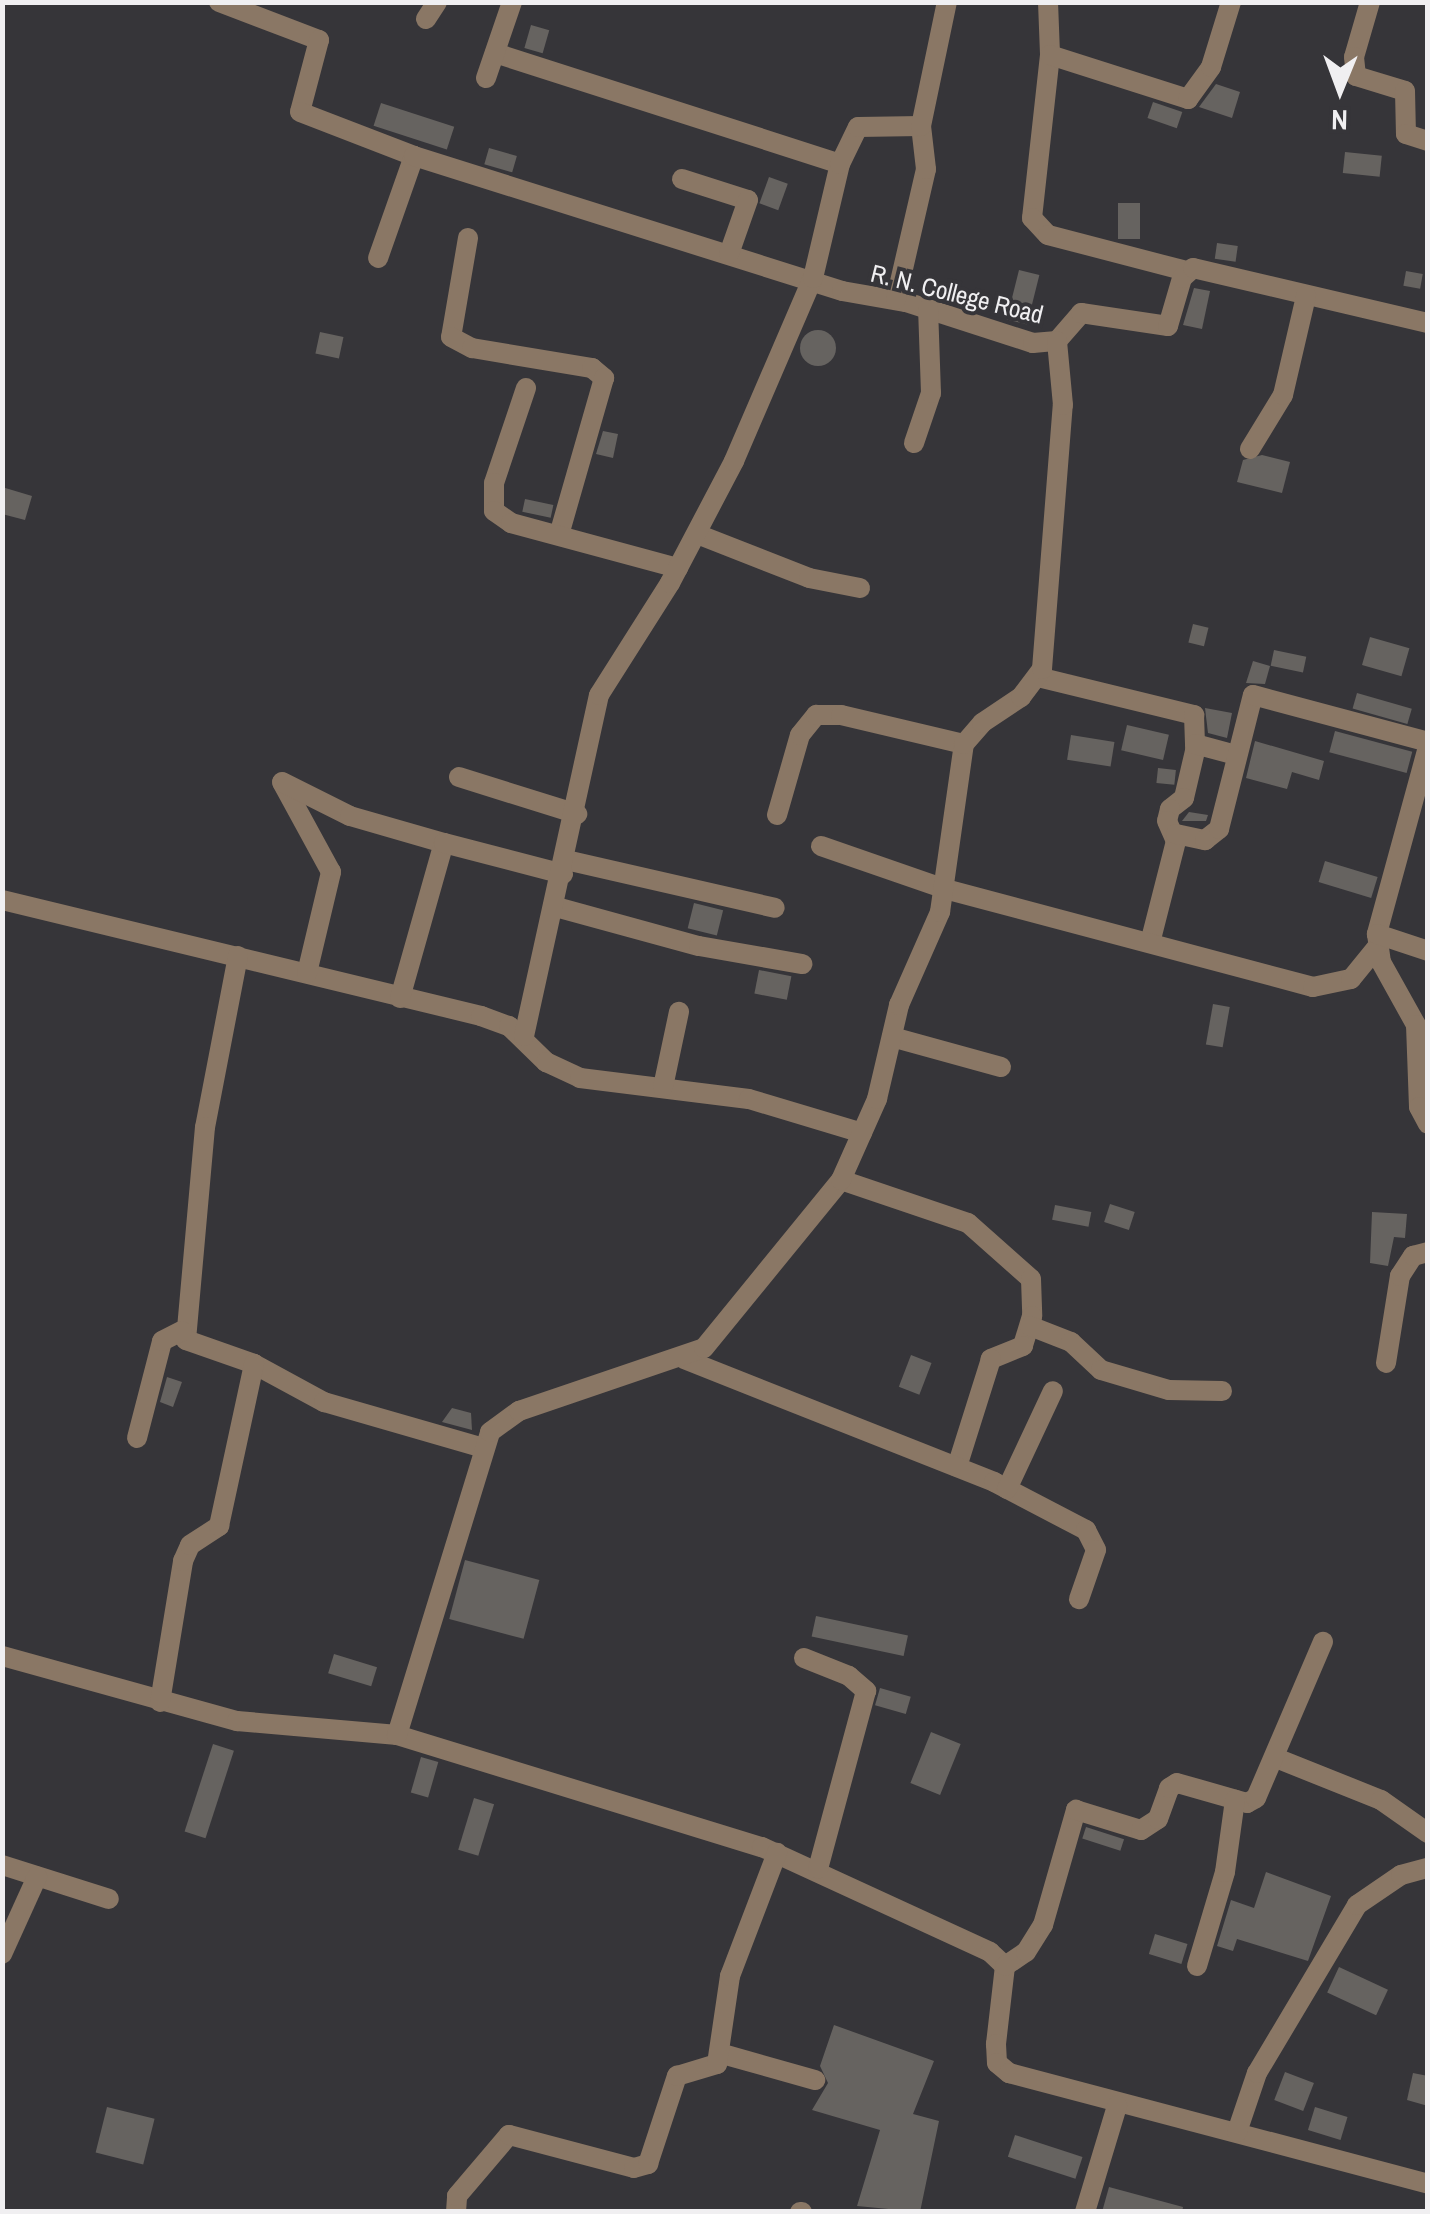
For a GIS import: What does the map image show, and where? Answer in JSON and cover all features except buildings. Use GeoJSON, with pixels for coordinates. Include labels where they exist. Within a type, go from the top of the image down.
{"type":"FeatureCollection","features":[{"type":"Feature","properties":{"kind":"street","name":"R. N. College Road"},"geometry":{"type":"LineString","coordinates":[[219,2],[319,40],[300,112],[414,156],[660,235],[813,278],[842,292],[896,299],[1019,340],[1057,341],[1080,313],[1168,326],[1186,271]]}},
{"type":"Feature","properties":{"kind":"street"},"geometry":{"type":"LineString","coordinates":[[486,78],[512,2]]}},
{"type":"Feature","properties":{"kind":"street"},"geometry":{"type":"LineString","coordinates":[[896,299],[926,169],[921,126],[948,2]]}},
{"type":"Feature","properties":{"kind":"street"},"geometry":{"type":"LineString","coordinates":[[1048,2],[1050,55],[1030,208],[1038,228],[1186,271],[1428,323]]}},
{"type":"Feature","properties":{"kind":"street"},"geometry":{"type":"LineString","coordinates":[[1050,55],[1188,99],[1211,67],[1231,2]]}},
{"type":"Feature","properties":{"kind":"street"},"geometry":{"type":"LineString","coordinates":[[1370,2],[1356,76],[1405,92],[1406,134],[1428,141]]}},
{"type":"Feature","properties":{"kind":"street"},"geometry":{"type":"LineString","coordinates":[[495,53],[840,164]]}},
{"type":"Feature","properties":{"kind":"street"},"geometry":{"type":"LineString","coordinates":[[524,1036],[577,814],[599,695],[697,534],[813,278],[840,164],[865,123],[914,131],[921,126]]}},
{"type":"Feature","properties":{"kind":"street"},"geometry":{"type":"LineString","coordinates":[[378,258],[414,156]]}},
{"type":"Feature","properties":{"kind":"street"},"geometry":{"type":"LineString","coordinates":[[682,179],[748,200],[729,254]]}},
{"type":"Feature","properties":{"kind":"street"},"geometry":{"type":"LineString","coordinates":[[468,238],[450,337],[472,348],[592,368],[604,378],[558,534]]}},
{"type":"Feature","properties":{"kind":"street"},"geometry":{"type":"LineString","coordinates":[[1250,448],[1283,395],[1306,296]]}},
{"type":"Feature","properties":{"kind":"street"},"geometry":{"type":"LineString","coordinates":[[914,443],[931,393],[928,308]]}},
{"type":"Feature","properties":{"kind":"street"},"geometry":{"type":"LineString","coordinates":[[397,1735],[480,1448],[519,1411],[684,1359],[735,1316],[842,1180],[862,1133],[946,888],[964,744],[1038,677],[1045,652],[1063,405],[1057,341]]}},
{"type":"Feature","properties":{"kind":"street"},"geometry":{"type":"LineString","coordinates":[[526,388],[491,498],[500,517],[678,568]]}},
{"type":"Feature","properties":{"kind":"street"},"geometry":{"type":"LineString","coordinates":[[697,534],[809,578],[860,588]]}},
{"type":"Feature","properties":{"kind":"street"},"geometry":{"type":"LineString","coordinates":[[821,846],[946,888],[1313,987],[1351,979],[1377,941],[1420,800],[1428,744],[1253,694],[1214,838],[1176,834],[1167,822],[1187,790],[1195,744],[1194,715],[1038,677]]}},
{"type":"Feature","properties":{"kind":"street"},"geometry":{"type":"LineString","coordinates":[[777,815],[800,735],[816,715],[841,715],[964,744]]}},
{"type":"Feature","properties":{"kind":"street"},"geometry":{"type":"LineString","coordinates":[[1195,744],[1236,755]]}},
{"type":"Feature","properties":{"kind":"street"},"geometry":{"type":"LineString","coordinates":[[460,777],[577,814]]}},
{"type":"Feature","properties":{"kind":"street"},"geometry":{"type":"LineString","coordinates":[[307,973],[331,872],[282,782],[350,816],[444,842],[775,908]]}},
{"type":"Feature","properties":{"kind":"street"},"geometry":{"type":"LineString","coordinates":[[1150,943],[1176,834]]}},
{"type":"Feature","properties":{"kind":"street"},"geometry":{"type":"LineString","coordinates":[[400,998],[444,842]]}},
{"type":"Feature","properties":{"kind":"street"},"geometry":{"type":"LineString","coordinates":[[2,900],[481,1016],[524,1036],[561,1072],[750,1099],[862,1133]]}},
{"type":"Feature","properties":{"kind":"street"},"geometry":{"type":"LineString","coordinates":[[556,907],[699,946],[802,964]]}},
{"type":"Feature","properties":{"kind":"street"},"geometry":{"type":"LineString","coordinates":[[1377,941],[1428,951]]}},
{"type":"Feature","properties":{"kind":"street"},"geometry":{"type":"LineString","coordinates":[[1377,941],[1416,1026],[1418,1107],[1428,1124]]}},
{"type":"Feature","properties":{"kind":"street"},"geometry":{"type":"LineString","coordinates":[[182,1331],[201,1228],[205,1127],[238,956]]}},
{"type":"Feature","properties":{"kind":"street"},"geometry":{"type":"LineString","coordinates":[[663,1087],[679,1012]]}},
{"type":"Feature","properties":{"kind":"street"},"geometry":{"type":"LineString","coordinates":[[892,1037],[1001,1067]]}},
{"type":"Feature","properties":{"kind":"street"},"geometry":{"type":"LineString","coordinates":[[842,1180],[944,1212],[1000,1246],[1031,1279],[1030,1326],[1018,1352],[991,1359],[957,1467]]}},
{"type":"Feature","properties":{"kind":"street"},"geometry":{"type":"LineString","coordinates":[[1386,1363],[1400,1276],[1413,1256],[1428,1252]]}},
{"type":"Feature","properties":{"kind":"street"},"geometry":{"type":"LineString","coordinates":[[1030,1326],[1071,1342],[1092,1366],[1115,1374],[1168,1390],[1222,1391]]}},
{"type":"Feature","properties":{"kind":"street"},"geometry":{"type":"LineString","coordinates":[[182,1331],[194,1345],[254,1364],[324,1402],[480,1448]]}},
{"type":"Feature","properties":{"kind":"street"},"geometry":{"type":"LineString","coordinates":[[136,1438],[162,1341],[182,1331]]}},
{"type":"Feature","properties":{"kind":"street"},"geometry":{"type":"LineString","coordinates":[[684,1359],[957,1467],[1092,1534],[1096,1550],[1079,1600]]}},
{"type":"Feature","properties":{"kind":"street"},"geometry":{"type":"LineString","coordinates":[[160,1702],[184,1561],[190,1545],[219,1526],[254,1364]]}},
{"type":"Feature","properties":{"kind":"street"},"geometry":{"type":"LineString","coordinates":[[1006,1489],[1053,1391]]}},
{"type":"Feature","properties":{"kind":"street"},"geometry":{"type":"LineString","coordinates":[[1004,1966],[1026,1952],[1043,1925],[1076,1810],[1142,1830],[1158,1818],[1169,1788],[1178,1784],[1235,1800],[1256,1798],[1323,1642]]}},
{"type":"Feature","properties":{"kind":"street"},"geometry":{"type":"LineString","coordinates":[[804,1658],[850,1676],[866,1691],[818,1869]]}},
{"type":"Feature","properties":{"kind":"street"},"geometry":{"type":"LineString","coordinates":[[5,1663],[262,1726],[397,1735],[776,1853],[970,1938],[1004,1966]]}},
{"type":"Feature","properties":{"kind":"street"},"geometry":{"type":"LineString","coordinates":[[1276,1758],[1381,1800],[1428,1832]]}},
{"type":"Feature","properties":{"kind":"street"},"geometry":{"type":"LineString","coordinates":[[1196,1966],[1226,1872],[1235,1800]]}},
{"type":"Feature","properties":{"kind":"street"},"geometry":{"type":"LineString","coordinates":[[456,2212],[453,2202],[509,2134],[643,2169],[652,2157],[677,2076],[712,2069],[719,2054],[730,1976],[776,1853]]}},
{"type":"Feature","properties":{"kind":"street"},"geometry":{"type":"LineString","coordinates":[[2,1866],[109,1900]]}},
{"type":"Feature","properties":{"kind":"street"},"geometry":{"type":"LineString","coordinates":[[1237,2132],[1257,2074],[1298,2014],[1357,1905],[1425,1870]]}},
{"type":"Feature","properties":{"kind":"street"},"geometry":{"type":"LineString","coordinates":[[2,1954],[37,1877]]}},
{"type":"Feature","properties":{"kind":"street"},"geometry":{"type":"LineString","coordinates":[[1004,1966],[997,2062],[1009,2073],[1117,2106],[1237,2132],[1428,2184]]}},
{"type":"Feature","properties":{"kind":"street"},"geometry":{"type":"LineString","coordinates":[[719,2054],[815,2080]]}},
{"type":"Feature","properties":{"kind":"street"},"geometry":{"type":"LineString","coordinates":[[1085,2212],[1117,2106]]}}]}
